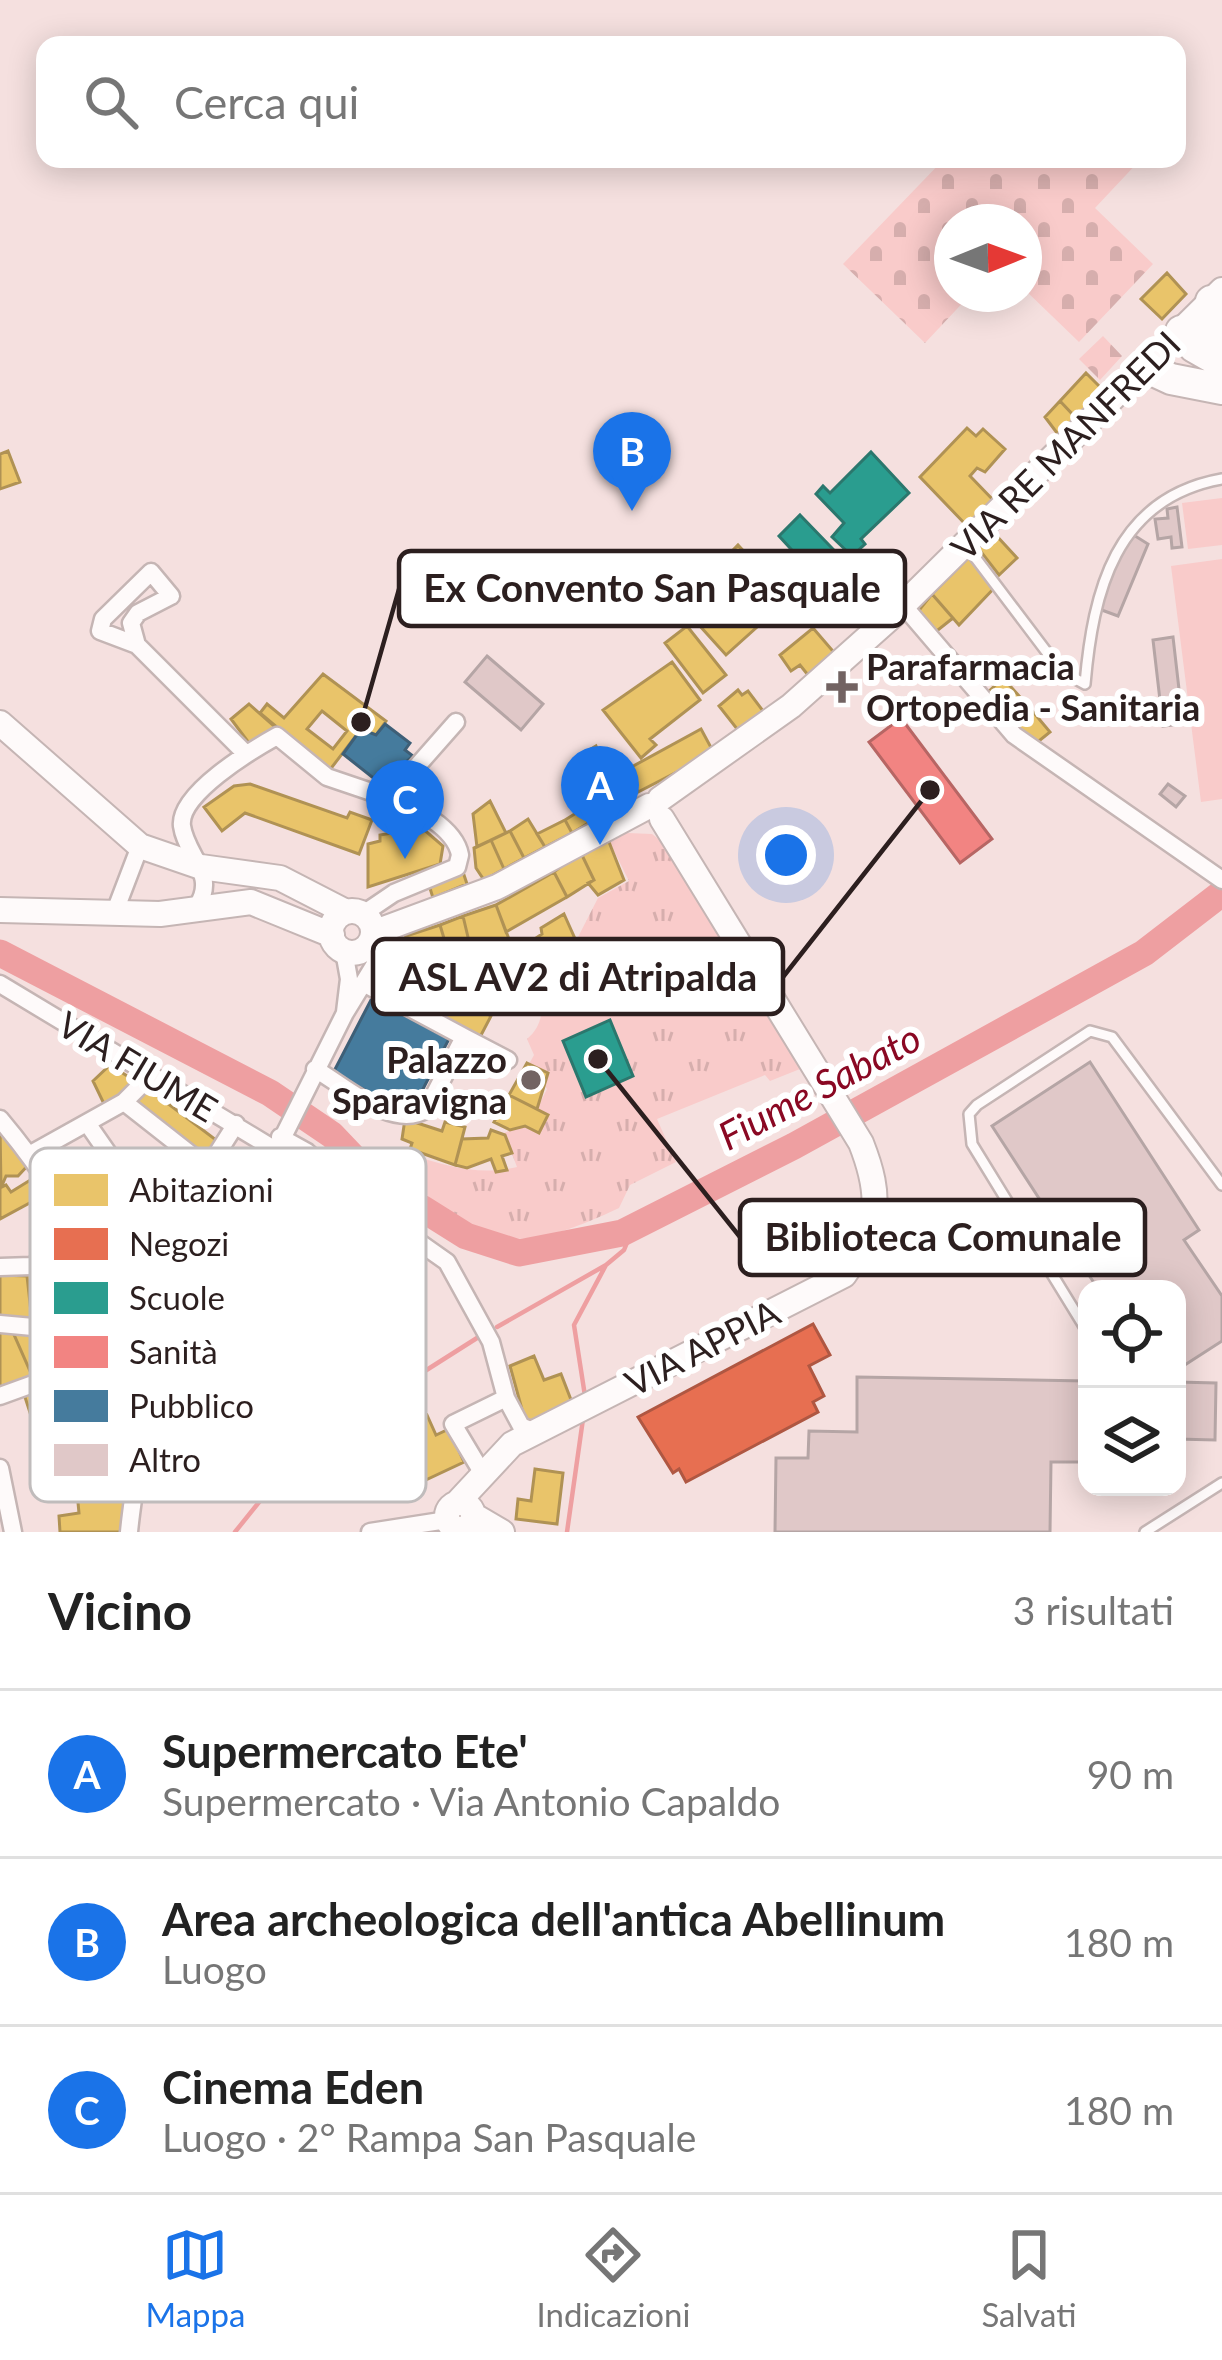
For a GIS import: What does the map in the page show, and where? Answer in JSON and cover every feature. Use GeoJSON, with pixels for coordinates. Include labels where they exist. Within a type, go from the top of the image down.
{"type":"FeatureCollection","features":[{"type":"Feature","properties":{"kind":"highway"},"geometry":{"type":"LineString","coordinates":[[1216,296],[1208,332],[1221,371]]}},
{"type":"Feature","properties":{"kind":"highway"},"geometry":{"type":"LineString","coordinates":[[1181,331],[1221,371]]}},
{"type":"Feature","properties":{"kind":"highway"},"geometry":{"type":"LineString","coordinates":[[1145,367],[1171,380],[1221,371]]}},
{"type":"Feature","properties":{"kind":"street","name":"VIA RE MANFREDI"},"geometry":{"type":"LineString","coordinates":[[660,811],[687,783],[791,706],[903,605],[1216,296]]}},
{"type":"Feature","properties":{"kind":"street"},"geometry":{"type":"LineString","coordinates":[[137,645],[131,623],[138,613],[171,596],[152,572],[103,619],[100,631],[137,645],[246,754]]}},
{"type":"Feature","properties":{"kind":"street"},"geometry":{"type":"LineString","coordinates":[[903,605],[1014,735],[1222,880]]}},
{"type":"Feature","properties":{"kind":"street"},"geometry":{"type":"LineString","coordinates":[[389,798],[456,722]]}},
{"type":"Feature","properties":{"kind":"street"},"geometry":{"type":"LineString","coordinates":[[0,723],[140,846],[201,867],[280,878],[376,920]]}},
{"type":"Feature","properties":{"kind":"street"},"geometry":{"type":"LineString","coordinates":[[0,910],[160,914],[232,901],[271,906],[338,943],[362,950],[394,893],[457,868],[460,855],[452,837],[413,807],[327,777],[277,736],[246,754],[187,802],[182,825],[201,867],[204,896],[197,906]]}},
{"type":"Feature","properties":{"kind":"street"},"geometry":{"type":"LineString","coordinates":[[345,1013],[349,979],[336,918],[376,920],[497,887],[617,820],[660,811]]}},
{"type":"Feature","properties":{"kind":"street","name":"VIA APPIA"},"geometry":{"type":"LineString","coordinates":[[483,1474],[512,1444],[844,1275],[864,1246],[876,1202],[878,1185],[860,1143],[660,811]]}},
{"type":"Feature","properties":{"kind":"street"},"geometry":{"type":"LineString","coordinates":[[114,914],[140,846]]}},
{"type":"Feature","properties":{"kind":"street"},"geometry":{"type":"LineString","coordinates":[[276,1148],[375,964],[376,920]]}},
{"type":"Feature","properties":{"kind":"street","name":"VIA FIUME"},"geometry":{"type":"LineString","coordinates":[[0,984],[236,1124],[298,1148]]}},
{"type":"Feature","properties":{"kind":"street"},"geometry":{"type":"LineString","coordinates":[[365,984],[508,1060]]}},
{"type":"Feature","properties":{"kind":"street"},"geometry":{"type":"LineString","coordinates":[[313,1074],[386,1112],[417,1115],[427,1109],[464,1037]]}},
{"type":"Feature","properties":{"kind":"street"},"geometry":{"type":"LineString","coordinates":[[40,1148],[124,1102],[152,1074]]}},
{"type":"Feature","properties":{"kind":"street"},"geometry":{"type":"LineString","coordinates":[[124,1102],[183,1148]]}},
{"type":"Feature","properties":{"kind":"street"},"geometry":{"type":"LineString","coordinates":[[0,1120],[29,1154]]}},
{"type":"Feature","properties":{"kind":"street"},"geometry":{"type":"LineString","coordinates":[[87,1123],[105,1148]]}},
{"type":"Feature","properties":{"kind":"street"},"geometry":{"type":"LineString","coordinates":[[221,1148],[236,1124]]}},
{"type":"Feature","properties":{"kind":"street","name":"VIA FIUME"},"geometry":{"type":"LineString","coordinates":[[426,1247],[447,1262],[482,1323],[506,1398]]}},
{"type":"Feature","properties":{"kind":"street"},"geometry":{"type":"LineString","coordinates":[[0,1268],[30,1266]]}},
{"type":"Feature","properties":{"kind":"street"},"geometry":{"type":"LineString","coordinates":[[0,1324],[30,1327]]}},
{"type":"Feature","properties":{"kind":"street"},"geometry":{"type":"LineString","coordinates":[[0,1396],[30,1385]]}},
{"type":"Feature","properties":{"kind":"street"},"geometry":{"type":"LineString","coordinates":[[460,1521],[483,1474],[453,1424],[506,1398],[521,1426],[535,1432]]}},
{"type":"Feature","properties":{"kind":"street"},"geometry":{"type":"LineString","coordinates":[[0,1468],[13,1532]]}},
{"type":"Feature","properties":{"kind":"street"},"geometry":{"type":"LineString","coordinates":[[129,1532],[132,1502]]}},
{"type":"Feature","properties":{"kind":"street"},"geometry":{"type":"LineString","coordinates":[[370,1532],[460,1521],[502,1532]]}},
{"type":"Feature","properties":{"kind":"lane"},"geometry":{"type":"LineString","coordinates":[[965,544],[1060,671],[1085,684],[1096,593],[1120,544],[1176,496],[1222,479]]}},
{"type":"Feature","properties":{"kind":"lane"},"geometry":{"type":"LineString","coordinates":[[1078,1316],[972,1144],[969,1114],[977,1105],[1090,1031],[1102,1031],[1112,1037],[1222,1185]]}},
{"type":"Feature","properties":{"kind":"lane"},"geometry":{"type":"LineString","coordinates":[[1145,1532],[1222,1483]]}},
{"type":"Feature","properties":{"kind":"green space"},"geometry":{"type":"Polygon","coordinates":[[[935,168],[1133,168],[1095,208],[1153,264],[1079,342],[1042,306],[1042,204],[934,204],[934,312],[954,312],[925,343],[843,264],[935,168]]]}},
{"type":"Feature","properties":{"kind":"green space"},"geometry":{"type":"Polygon","coordinates":[[[1103,336],[1122,356],[1100,380],[1079,359],[1103,336]]]}},
{"type":"Feature","properties":{"kind":"green space"},"geometry":{"type":"Polygon","coordinates":[[[1222,498],[1222,545],[1188,549],[1182,503],[1222,498]]]}},
{"type":"Feature","properties":{"kind":"green space"},"geometry":{"type":"Polygon","coordinates":[[[1222,559],[1222,799],[1201,802],[1171,566],[1222,559]]]}},
{"type":"Feature","properties":{"kind":"green space"},"geometry":{"type":"Polygon","coordinates":[[[652,834],[670,848],[805,1067],[770,1081],[765,1075],[657,1119],[676,1162],[630,1185],[619,1208],[585,1223],[527,1238],[501,1238],[477,1231],[426,1194],[426,1159],[477,1170],[517,1167],[504,1133],[548,1115],[537,1109],[547,1089],[529,1064],[534,1055],[527,1039],[541,1011],[529,959],[576,941],[598,898],[629,881],[607,837],[652,834]]]}},
{"type":"Feature","properties":{"kind":"building: Abitazioni"},"geometry":{"type":"Polygon","coordinates":[[[1167,273],[1186,294],[1162,319],[1141,299],[1167,273]]]}},
{"type":"Feature","properties":{"kind":"building: Abitazioni"},"geometry":{"type":"Polygon","coordinates":[[[1086,373],[1105,392],[1077,419],[1060,401],[1086,373]]]}},
{"type":"Feature","properties":{"kind":"building: Abitazioni"},"geometry":{"type":"Polygon","coordinates":[[[1060,401],[1077,419],[1060,437],[1045,417],[1060,401]]]}},
{"type":"Feature","properties":{"kind":"building: Abitazioni"},"geometry":{"type":"Polygon","coordinates":[[[967,428],[976,436],[983,429],[1005,449],[985,472],[977,468],[970,476],[995,502],[968,527],[920,477],[967,428]]]}},
{"type":"Feature","properties":{"kind":"building: Abitazioni"},"geometry":{"type":"Polygon","coordinates":[[[8,451],[20,482],[0,489],[0,454],[8,451]]]}},
{"type":"Feature","properties":{"kind":"building: Abitazioni"},"geometry":{"type":"Polygon","coordinates":[[[994,533],[1017,558],[999,575],[978,548],[994,533]]]}},
{"type":"Feature","properties":{"kind":"building: Abitazioni"},"geometry":{"type":"Polygon","coordinates":[[[738,545],[788,599],[726,655],[690,615],[701,605],[692,592],[738,545]]]}},
{"type":"Feature","properties":{"kind":"building: Abitazioni"},"geometry":{"type":"Polygon","coordinates":[[[971,555],[998,584],[959,625],[932,594],[971,555]]]}},
{"type":"Feature","properties":{"kind":"building: Abitazioni"},"geometry":{"type":"Polygon","coordinates":[[[932,594],[953,618],[933,634],[916,614],[932,594]]]}},
{"type":"Feature","properties":{"kind":"building: Abitazioni"},"geometry":{"type":"Polygon","coordinates":[[[687,626],[726,675],[703,693],[665,643],[687,626]]]}},
{"type":"Feature","properties":{"kind":"building: Abitazioni"},"geometry":{"type":"Polygon","coordinates":[[[813,628],[838,657],[812,680],[800,665],[791,671],[780,655],[813,628]]]}},
{"type":"Feature","properties":{"kind":"building: Abitazioni"},"geometry":{"type":"Polygon","coordinates":[[[672,662],[700,700],[650,739],[656,745],[641,758],[603,710],[672,662]]]}},
{"type":"Feature","properties":{"kind":"building: Abitazioni"},"geometry":{"type":"Polygon","coordinates":[[[323,674],[386,721],[376,735],[361,729],[329,771],[260,713],[267,704],[284,718],[323,674]],[[322,711],[307,729],[333,749],[347,731],[322,711]]]}},
{"type":"Feature","properties":{"kind":"building: Abitazioni"},"geometry":{"type":"Polygon","coordinates":[[[1003,678],[1029,707],[1011,722],[986,694],[1003,678]]]}},
{"type":"Feature","properties":{"kind":"building: Abitazioni"},"geometry":{"type":"Polygon","coordinates":[[[738,690],[742,695],[748,691],[766,715],[741,734],[719,706],[738,690]]]}},
{"type":"Feature","properties":{"kind":"building: Abitazioni"},"geometry":{"type":"Polygon","coordinates":[[[249,704],[276,728],[252,747],[231,719],[249,704]]]}},
{"type":"Feature","properties":{"kind":"building: Abitazioni"},"geometry":{"type":"Polygon","coordinates":[[[1029,707],[1050,732],[1034,745],[1012,721],[1029,707]]]}},
{"type":"Feature","properties":{"kind":"building: Abitazioni"},"geometry":{"type":"Polygon","coordinates":[[[701,729],[714,753],[638,792],[626,770],[701,729]]]}},
{"type":"Feature","properties":{"kind":"building: Abitazioni"},"geometry":{"type":"Polygon","coordinates":[[[596,746],[610,777],[625,768],[638,792],[588,820],[574,797],[589,787],[573,760],[596,746]]]}},
{"type":"Feature","properties":{"kind":"building: Abitazioni"},"geometry":{"type":"Polygon","coordinates":[[[250,784],[347,818],[350,812],[372,820],[359,854],[245,813],[222,831],[204,807],[234,786],[250,784]]]}},
{"type":"Feature","properties":{"kind":"building: Abitazioni"},"geometry":{"type":"Polygon","coordinates":[[[490,801],[506,833],[477,847],[473,814],[490,801]]]}},
{"type":"Feature","properties":{"kind":"building: Abitazioni"},"geometry":{"type":"Polygon","coordinates":[[[581,810],[590,822],[572,833],[565,820],[581,810]]]}},
{"type":"Feature","properties":{"kind":"building: Abitazioni"},"geometry":{"type":"Polygon","coordinates":[[[528,819],[545,847],[524,858],[510,831],[528,819]]]}},
{"type":"Feature","properties":{"kind":"building: Abitazioni"},"geometry":{"type":"Polygon","coordinates":[[[565,820],[572,833],[545,847],[537,834],[565,820]]]}},
{"type":"Feature","properties":{"kind":"building: Abitazioni"},"geometry":{"type":"Polygon","coordinates":[[[422,828],[443,846],[440,864],[368,887],[368,844],[380,841],[380,835],[422,828]]]}},
{"type":"Feature","properties":{"kind":"building: Abitazioni"},"geometry":{"type":"Polygon","coordinates":[[[510,831],[524,858],[504,869],[491,840],[510,831]]]}},
{"type":"Feature","properties":{"kind":"building: Abitazioni"},"geometry":{"type":"Polygon","coordinates":[[[607,837],[624,880],[598,895],[588,883],[594,880],[580,851],[607,837]]]}},
{"type":"Feature","properties":{"kind":"building: Abitazioni"},"geometry":{"type":"Polygon","coordinates":[[[491,840],[504,869],[484,880],[476,868],[474,848],[491,840]]]}},
{"type":"Feature","properties":{"kind":"building: Abitazioni"},"geometry":{"type":"Polygon","coordinates":[[[580,851],[594,880],[567,897],[554,872],[580,851]]]}},
{"type":"Feature","properties":{"kind":"building: Abitazioni"},"geometry":{"type":"Polygon","coordinates":[[[463,872],[467,884],[433,898],[429,885],[463,872]]]}},
{"type":"Feature","properties":{"kind":"building: Abitazioni"},"geometry":{"type":"Polygon","coordinates":[[[554,872],[567,897],[506,932],[496,905],[554,872]]]}},
{"type":"Feature","properties":{"kind":"building: Abitazioni"},"geometry":{"type":"Polygon","coordinates":[[[496,905],[517,960],[476,971],[463,916],[496,905]]]}},
{"type":"Feature","properties":{"kind":"building: Abitazioni"},"geometry":{"type":"Polygon","coordinates":[[[564,914],[576,941],[543,953],[536,938],[541,928],[564,914]]]}},
{"type":"Feature","properties":{"kind":"building: Abitazioni"},"geometry":{"type":"Polygon","coordinates":[[[463,916],[476,971],[455,975],[440,925],[463,916]]]}},
{"type":"Feature","properties":{"kind":"building: Abitazioni"},"geometry":{"type":"Polygon","coordinates":[[[440,925],[455,975],[424,981],[430,1016],[381,987],[406,936],[440,925]]]}},
{"type":"Feature","properties":{"kind":"building: Abitazioni"},"geometry":{"type":"Polygon","coordinates":[[[450,995],[491,1016],[479,1039],[430,1016],[437,1002],[445,1006],[450,995]]]}},
{"type":"Feature","properties":{"kind":"building: Abitazioni","name":"Palazzo Sparavigna"},"geometry":{"type":"Polygon","coordinates":[[[527,1063],[548,1073],[537,1109],[509,1095],[527,1063]]]}},
{"type":"Feature","properties":{"kind":"building: Abitazioni"},"geometry":{"type":"Polygon","coordinates":[[[110,1065],[135,1081],[106,1108],[93,1081],[110,1065]]]}},
{"type":"Feature","properties":{"kind":"building: Abitazioni"},"geometry":{"type":"Polygon","coordinates":[[[146,1087],[220,1143],[216,1148],[188,1148],[132,1106],[146,1087]]]}},
{"type":"Feature","properties":{"kind":"building: Abitazioni"},"geometry":{"type":"Polygon","coordinates":[[[509,1095],[548,1115],[539,1133],[525,1126],[510,1130],[494,1122],[509,1095]]]}},
{"type":"Feature","properties":{"kind":"building: Abitazioni"},"geometry":{"type":"Polygon","coordinates":[[[405,1119],[442,1131],[445,1122],[465,1127],[455,1165],[426,1155],[426,1148],[410,1148],[412,1143],[402,1139],[405,1119]]]}},
{"type":"Feature","properties":{"kind":"building: Abitazioni"},"geometry":{"type":"Polygon","coordinates":[[[0,1126],[30,1161],[18,1176],[6,1176],[1,1188],[0,1126]]]}},
{"type":"Feature","properties":{"kind":"building: Abitazioni"},"geometry":{"type":"Polygon","coordinates":[[[491,1130],[505,1135],[512,1153],[502,1156],[507,1170],[496,1172],[491,1159],[467,1168],[455,1165],[462,1139],[488,1138],[491,1130]]]}},
{"type":"Feature","properties":{"kind":"building: Abitazioni"},"geometry":{"type":"Polygon","coordinates":[[[30,1180],[30,1203],[0,1219],[0,1188],[6,1185],[11,1192],[30,1180]]]}},
{"type":"Feature","properties":{"kind":"building: Abitazioni"},"geometry":{"type":"Polygon","coordinates":[[[0,1275],[27,1276],[30,1321],[0,1320],[0,1275]]]}},
{"type":"Feature","properties":{"kind":"building: Abitazioni"},"geometry":{"type":"Polygon","coordinates":[[[30,1326],[30,1371],[12,1330],[30,1326]]]}},
{"type":"Feature","properties":{"kind":"building: Abitazioni"},"geometry":{"type":"Polygon","coordinates":[[[0,1328],[12,1330],[30,1381],[0,1386],[0,1328]]]}},
{"type":"Feature","properties":{"kind":"building: Abitazioni"},"geometry":{"type":"Polygon","coordinates":[[[534,1356],[544,1380],[561,1374],[573,1405],[526,1424],[510,1366],[534,1356]]]}},
{"type":"Feature","properties":{"kind":"building: Abitazioni"},"geometry":{"type":"Polygon","coordinates":[[[426,1415],[436,1435],[449,1429],[464,1462],[426,1480],[426,1415]]]}},
{"type":"Feature","properties":{"kind":"building: Abitazioni"},"geometry":{"type":"Polygon","coordinates":[[[535,1469],[563,1473],[557,1524],[516,1519],[518,1499],[531,1501],[535,1469]]]}},
{"type":"Feature","properties":{"kind":"building: Abitazioni"},"geometry":{"type":"Polygon","coordinates":[[[78,1502],[128,1502],[123,1532],[60,1532],[59,1516],[79,1513],[78,1502]]]}},
{"type":"Feature","properties":{"kind":"building: Negozi"},"geometry":{"type":"Polygon","coordinates":[[[813,1324],[830,1355],[809,1366],[824,1396],[813,1402],[818,1412],[686,1482],[679,1469],[673,1473],[638,1417],[813,1324]]]}},
{"type":"Feature","properties":{"kind":"building: Scuole"},"geometry":{"type":"Polygon","coordinates":[[[871,452],[909,493],[861,539],[865,544],[852,556],[832,537],[844,523],[816,494],[823,486],[830,493],[871,452]]]}},
{"type":"Feature","properties":{"kind":"building: Scuole"},"geometry":{"type":"Polygon","coordinates":[[[800,515],[858,575],[836,598],[779,536],[800,515]]]}},
{"type":"Feature","properties":{"kind":"building: Scuole"},"geometry":{"type":"Polygon","coordinates":[[[610,1020],[633,1076],[586,1097],[563,1041],[610,1020]]]}},
{"type":"Feature","properties":{"kind":"building: Sanità"},"geometry":{"type":"Polygon","coordinates":[[[901,718],[992,839],[960,863],[869,742],[901,718]]]}},
{"type":"Feature","properties":{"kind":"building: Pubblico"},"geometry":{"type":"Polygon","coordinates":[[[385,724],[410,743],[405,750],[413,756],[381,784],[343,754],[361,729],[376,735],[385,724]]]}},
{"type":"Feature","properties":{"kind":"building: Pubblico"},"geometry":{"type":"Polygon","coordinates":[[[372,998],[449,1039],[410,1114],[333,1073],[372,998]]]}},
{"type":"Feature","properties":{"kind":"building: Altro"},"geometry":{"type":"Polygon","coordinates":[[[1177,507],[1182,547],[1172,548],[1171,537],[1158,539],[1155,519],[1168,518],[1167,509],[1177,507]]]}},
{"type":"Feature","properties":{"kind":"building: Altro"},"geometry":{"type":"Polygon","coordinates":[[[1132,534],[1148,544],[1118,616],[1099,609],[1110,571],[1132,534]]]}},
{"type":"Feature","properties":{"kind":"building: Altro"},"geometry":{"type":"Polygon","coordinates":[[[1173,637],[1183,724],[1163,726],[1153,640],[1173,637]]]}},
{"type":"Feature","properties":{"kind":"building: Altro"},"geometry":{"type":"Polygon","coordinates":[[[487,656],[543,704],[521,730],[465,682],[487,656]]]}},
{"type":"Feature","properties":{"kind":"building: Altro"},"geometry":{"type":"Polygon","coordinates":[[[1168,784],[1185,796],[1176,807],[1160,794],[1168,784]]]}},
{"type":"Feature","properties":{"kind":"building: Altro"},"geometry":{"type":"Polygon","coordinates":[[[1090,1062],[1199,1230],[1184,1240],[1222,1296],[1222,1341],[1186,1364],[1186,1280],[1092,1280],[992,1126],[1090,1062]]]}},
{"type":"Feature","properties":{"kind":"building: Altro"},"geometry":{"type":"Polygon","coordinates":[[[857,1377],[1078,1381],[1078,1462],[1051,1462],[1050,1532],[775,1532],[776,1458],[808,1458],[809,1431],[857,1432],[857,1377]]]}},
{"type":"Feature","properties":{"kind":"building: Altro"},"geometry":{"type":"Polygon","coordinates":[[[1186,1382],[1216,1383],[1215,1440],[1186,1439],[1186,1382]]]}},
{"type":"Feature","properties":{"kind":"waterway","name":"Fiume Sabato"},"geometry":{"type":"LineString","coordinates":[[426,1211],[466,1236],[519,1253],[622,1233],[794,1146],[1144,953],[1222,893]]}},
{"type":"Feature","properties":{"kind":"waterway","name":"Fiume Sabato"},"geometry":{"type":"LineString","coordinates":[[0,953],[270,1093],[344,1148]]}},
{"type":"Feature","properties":{"kind":"waterway"},"geometry":{"type":"LineString","coordinates":[[497,1327],[606,1265],[624,1250],[633,1228]]}},
{"type":"Feature","properties":{"kind":"waterway"},"geometry":{"type":"LineString","coordinates":[[585,1396],[574,1325],[606,1265]]}},
{"type":"Feature","properties":{"kind":"waterway"},"geometry":{"type":"LineString","coordinates":[[426,1370],[477,1338]]}},
{"type":"Feature","properties":{"kind":"waterway"},"geometry":{"type":"LineString","coordinates":[[567,1532],[583,1419]]}},
{"type":"Feature","properties":{"kind":"waterway"},"geometry":{"type":"LineString","coordinates":[[235,1532],[259,1502]]}},
{"type":"Feature","properties":{"kind":"place","name":"Area archeologica dell'antica Abellinum"},"geometry":{"type":"Point","coordinates":[632,511]}},
{"type":"Feature","properties":{"kind":"place","name":"Parafarmacia Ortopedia - Sanitaria"},"geometry":{"type":"Point","coordinates":[842,687]}},
{"type":"Feature","properties":{"kind":"place","name":"Ex Convento San Pasquale"},"geometry":{"type":"Point","coordinates":[361,722]}},
{"type":"Feature","properties":{"kind":"place","name":"ASL AV2 di Atripalda"},"geometry":{"type":"Point","coordinates":[930,790]}},
{"type":"Feature","properties":{"kind":"place","name":"Supermercato Ete'"},"geometry":{"type":"Point","coordinates":[600,845]}},
{"type":"Feature","properties":{"kind":"place","name":"Cinema Eden"},"geometry":{"type":"Point","coordinates":[405,859]}},
{"type":"Feature","properties":{"kind":"place","name":"Biblioteca Comunale"},"geometry":{"type":"Point","coordinates":[598,1059]}},
{"type":"Feature","properties":{"kind":"place","name":"Palazzo Sparavigna"},"geometry":{"type":"Point","coordinates":[531,1080]}}]}
